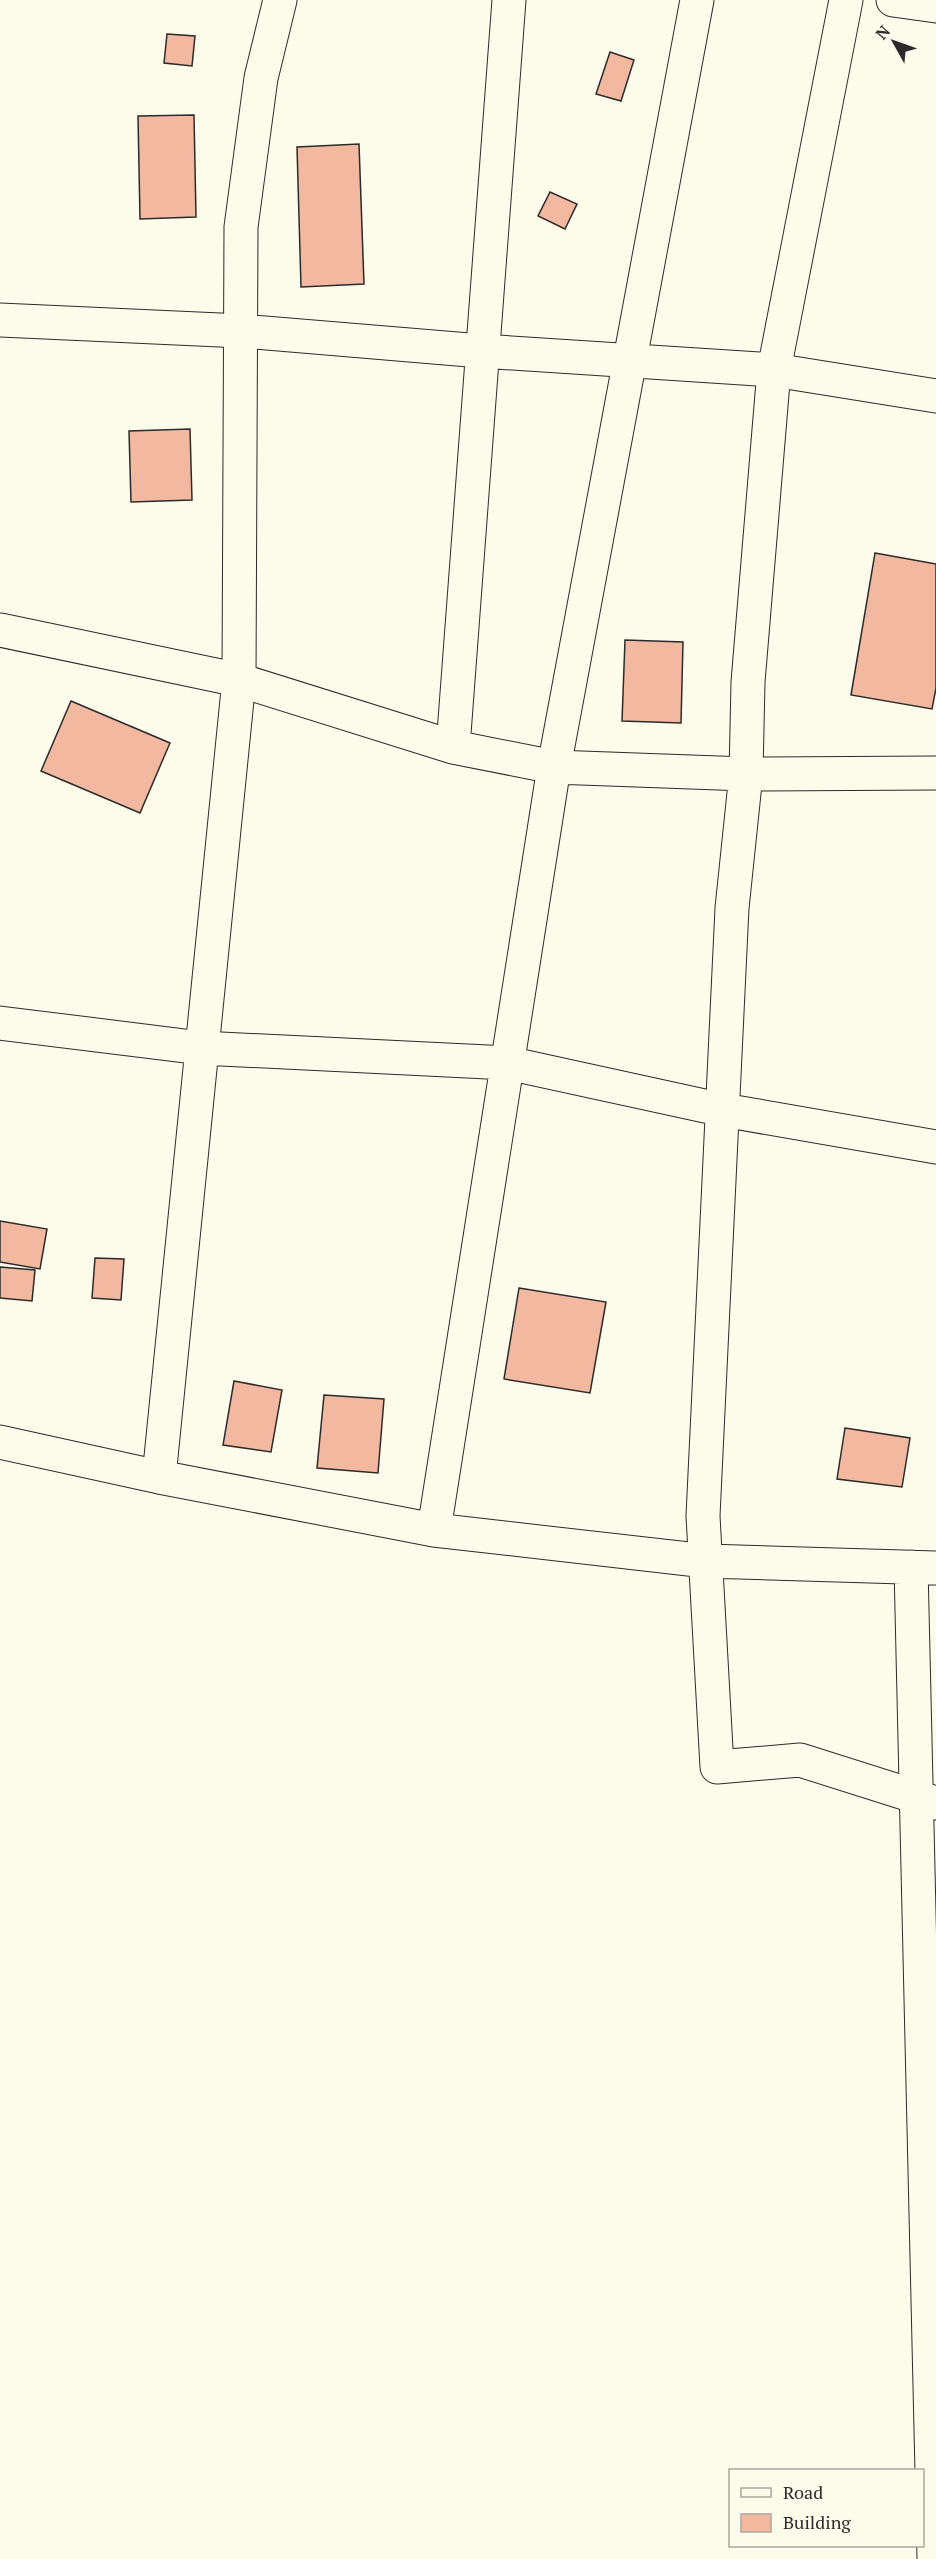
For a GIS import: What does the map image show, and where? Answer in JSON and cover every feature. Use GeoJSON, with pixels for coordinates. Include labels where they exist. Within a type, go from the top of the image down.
{"type":"FeatureCollection","features":[{"type":"Feature","properties":{"kind":"street"},"geometry":{"type":"LineString","coordinates":[[159,1477],[239,680],[241,227],[261,78],[280,0]]}},
{"type":"Feature","properties":{"kind":"street"},"geometry":{"type":"LineString","coordinates":[[453,747],[509,0]]}},
{"type":"Feature","properties":{"kind":"street"},"geometry":{"type":"LineString","coordinates":[[434,1530],[554,767],[697,0]]}},
{"type":"Feature","properties":{"kind":"street"},"geometry":{"type":"LineString","coordinates":[[846,0],[774,370],[748,682],[746,774],[732,908],[703,1516],[717,1767],[800,1760],[926,1800]]}},
{"type":"Feature","properties":{"kind":"street"},"geometry":{"type":"LineString","coordinates":[[893,0],[936,6]]}},
{"type":"Feature","properties":{"kind":"street"},"geometry":{"type":"LineString","coordinates":[[0,320],[242,330],[481,351],[774,370],[936,396]]}},
{"type":"Feature","properties":{"kind":"street"},"geometry":{"type":"LineString","coordinates":[[0,630],[239,680],[453,747],[554,767],[746,774],[936,773]]}},
{"type":"Feature","properties":{"kind":"street"},"geometry":{"type":"LineString","coordinates":[[0,1023],[201,1048],[508,1063],[723,1110],[936,1147]]}},
{"type":"Feature","properties":{"kind":"street"},"geometry":{"type":"LineString","coordinates":[[0,1442],[159,1477],[434,1530],[706,1561],[923,1567],[934,2559]]}},
{"type":"Feature","properties":{"kind":"building"},"geometry":{"type":"Polygon","coordinates":[[[167,34],[195,36],[192,66],[164,63],[167,34]]]}},
{"type":"Feature","properties":{"kind":"building"},"geometry":{"type":"Polygon","coordinates":[[[610,52],[634,60],[621,101],[596,94],[610,52]]]}},
{"type":"Feature","properties":{"kind":"building"},"geometry":{"type":"Polygon","coordinates":[[[194,115],[196,217],[140,219],[138,116],[194,115]]]}},
{"type":"Feature","properties":{"kind":"building"},"geometry":{"type":"Polygon","coordinates":[[[359,144],[364,284],[301,287],[297,147],[359,144]]]}},
{"type":"Feature","properties":{"kind":"building"},"geometry":{"type":"Polygon","coordinates":[[[550,192],[577,204],[565,229],[538,216],[550,192]]]}},
{"type":"Feature","properties":{"kind":"building"},"geometry":{"type":"Polygon","coordinates":[[[190,429],[192,500],[131,502],[129,431],[190,429]]]}},
{"type":"Feature","properties":{"kind":"building"},"geometry":{"type":"Polygon","coordinates":[[[875,553],[936,564],[936,688],[932,709],[851,695],[875,553]]]}},
{"type":"Feature","properties":{"kind":"building"},"geometry":{"type":"Polygon","coordinates":[[[625,640],[683,642],[681,723],[622,721],[625,640]]]}},
{"type":"Feature","properties":{"kind":"building"},"geometry":{"type":"Polygon","coordinates":[[[71,701],[170,743],[140,813],[41,771],[71,701]]]}},
{"type":"Feature","properties":{"kind":"building"},"geometry":{"type":"Polygon","coordinates":[[[0,1221],[47,1229],[40,1269],[0,1262],[0,1221]]]}},
{"type":"Feature","properties":{"kind":"building"},"geometry":{"type":"Polygon","coordinates":[[[95,1258],[124,1259],[121,1300],[92,1298],[95,1258]]]}},
{"type":"Feature","properties":{"kind":"building"},"geometry":{"type":"Polygon","coordinates":[[[0,1267],[35,1270],[32,1301],[0,1298],[0,1267]]]}},
{"type":"Feature","properties":{"kind":"building"},"geometry":{"type":"Polygon","coordinates":[[[519,1288],[606,1302],[590,1393],[504,1379],[519,1288]]]}},
{"type":"Feature","properties":{"kind":"building"},"geometry":{"type":"Polygon","coordinates":[[[234,1381],[282,1390],[271,1452],[223,1445],[234,1381]]]}},
{"type":"Feature","properties":{"kind":"building"},"geometry":{"type":"Polygon","coordinates":[[[324,1395],[384,1399],[378,1473],[317,1468],[324,1395]]]}},
{"type":"Feature","properties":{"kind":"building"},"geometry":{"type":"Polygon","coordinates":[[[845,1428],[910,1438],[902,1487],[837,1479],[845,1428]]]}}]}
